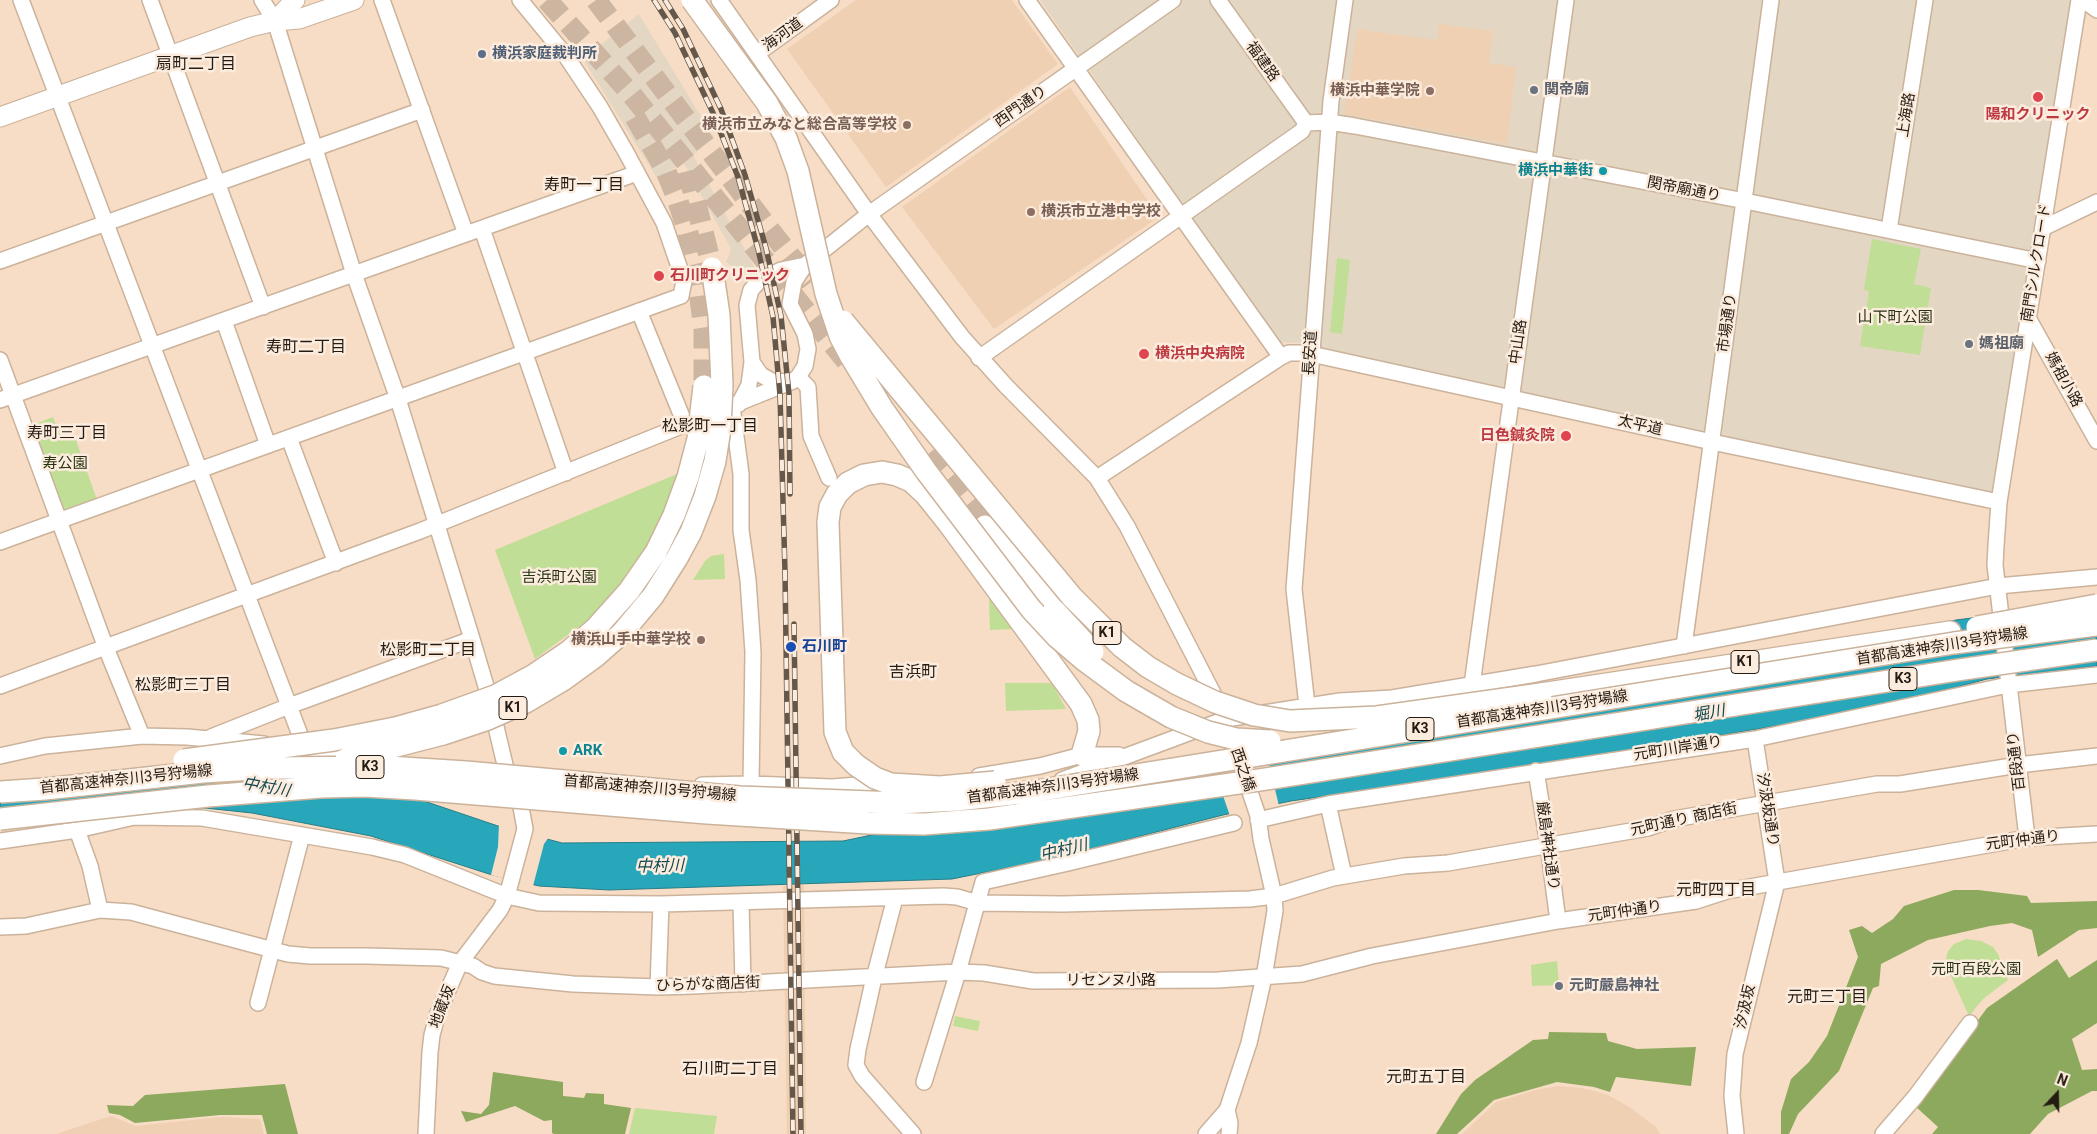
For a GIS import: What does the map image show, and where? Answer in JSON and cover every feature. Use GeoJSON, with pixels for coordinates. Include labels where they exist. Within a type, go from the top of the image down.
{"type":"FeatureCollection","features":[{"type":"Feature","properties":{"kind":"highway"},"geometry":{"type":"LineString","coordinates":[[692,0],[767,103],[786,138],[798,171],[826,294],[840,336],[850,355],[882,408],[926,471],[1031,609],[1058,638],[1084,660],[1126,691],[1171,717],[1208,732],[1236,739],[1270,741]]}},
{"type":"Feature","properties":{"kind":"highway","name":"K1"},"geometry":{"type":"LineString","coordinates":[[0,806],[55,802],[205,783],[325,763],[386,749],[488,719],[533,698],[563,680],[596,656],[622,633],[653,596],[682,550],[705,496],[715,461],[720,429],[722,386],[719,315],[712,268]]}},
{"type":"Feature","properties":{"kind":"highway","name":"K1"},"geometry":{"type":"LineString","coordinates":[[803,279],[1066,589],[1098,624],[1122,647],[1148,667],[1177,684],[1215,702],[1254,715],[1290,721],[1377,717],[1950,632],[2097,605]]}},
{"type":"Feature","properties":{"kind":"highway","name":"K1"},"geometry":{"type":"LineString","coordinates":[[0,782],[210,757],[334,740],[395,728],[442,715],[495,696],[534,675],[568,652],[596,628],[629,590],[656,552],[674,515],[688,478],[698,440],[704,386]]}},
{"type":"Feature","properties":{"kind":"highway"},"geometry":{"type":"LineString","coordinates":[[1082,755],[1089,731],[1088,720],[1080,704],[925,494],[910,481],[897,475],[882,472],[864,475],[848,483],[837,494],[830,507],[828,522],[835,732],[843,752],[856,765],[875,778],[891,784],[940,787],[1212,762]]}},
{"type":"Feature","properties":{"kind":"highway","name":"K1"},"geometry":{"type":"LineString","coordinates":[[986,526],[1059,616],[1105,663],[1134,686],[1172,710],[1210,727],[1270,741],[1377,741],[1546,717],[1709,710]]}},
{"type":"Feature","properties":{"kind":"highway","name":"首都高速神奈川3号狩場線"},"geometry":{"type":"LineString","coordinates":[[0,792],[232,770],[388,767],[466,772],[740,797],[898,803],[957,800],[1030,792],[1954,644],[2097,625]]}},
{"type":"Feature","properties":{"kind":"highway","name":"首都高速神奈川3号狩場線"},"geometry":{"type":"LineString","coordinates":[[0,819],[208,796],[321,787],[365,786],[415,788],[707,813],[868,823],[924,824],[989,819],[1069,809],[2097,650]]}},
{"type":"Feature","properties":{"kind":"main road"},"geometry":{"type":"LineString","coordinates":[[275,21],[295,0]]}},
{"type":"Feature","properties":{"kind":"main road"},"geometry":{"type":"LineString","coordinates":[[0,117],[250,27],[275,21],[300,19],[354,0]]}},
{"type":"Feature","properties":{"kind":"street"},"geometry":{"type":"LineString","coordinates":[[21,0],[304,748]]}},
{"type":"Feature","properties":{"kind":"street"},"geometry":{"type":"LineString","coordinates":[[150,0],[263,307]]}},
{"type":"Feature","properties":{"kind":"street"},"geometry":{"type":"LineString","coordinates":[[262,0],[275,21],[354,274],[398,399],[488,693],[506,769],[518,791]]}},
{"type":"Feature","properties":{"kind":"street"},"geometry":{"type":"LineString","coordinates":[[275,0],[275,21]]}},
{"type":"Feature","properties":{"kind":"street"},"geometry":{"type":"LineString","coordinates":[[382,0],[466,234]]}},
{"type":"Feature","properties":{"kind":"street"},"geometry":{"type":"LineString","coordinates":[[0,542],[525,354],[681,296],[684,281],[664,223],[637,173],[600,107],[566,56],[520,0]]}},
{"type":"Feature","properties":{"kind":"street","name":"西之橋"},"geometry":{"type":"LineString","coordinates":[[719,0],[758,53],[869,214],[979,358],[1098,478],[1127,526],[1226,719],[1258,818],[1274,896],[1274,925],[1264,977],[1248,1043],[1227,1110]]}},
{"type":"Feature","properties":{"kind":"street","name":"海河道"},"geometry":{"type":"LineString","coordinates":[[758,53],[831,0]]}},
{"type":"Feature","properties":{"kind":"street"},"geometry":{"type":"LineString","coordinates":[[1027,0],[1280,358],[1098,478]]}},
{"type":"Feature","properties":{"kind":"street","name":"西門通り"},"geometry":{"type":"LineString","coordinates":[[803,279],[869,214],[1172,0]]}},
{"type":"Feature","properties":{"kind":"street","name":"福建路"},"geometry":{"type":"LineString","coordinates":[[1218,0],[1306,123]]}},
{"type":"Feature","properties":{"kind":"street","name":"長安道"},"geometry":{"type":"LineString","coordinates":[[1307,706],[1294,589],[1329,122],[1345,0]]}},
{"type":"Feature","properties":{"kind":"street","name":"中山路"},"geometry":{"type":"LineString","coordinates":[[1472,685],[1566,0]]}},
{"type":"Feature","properties":{"kind":"street","name":"市場通り"},"geometry":{"type":"LineString","coordinates":[[1684,646],[1771,0]]}},
{"type":"Feature","properties":{"kind":"street","name":"上海路"},"geometry":{"type":"LineString","coordinates":[[1888,230],[1925,0]]}},
{"type":"Feature","properties":{"kind":"street","name":"南門シルクロード"},"geometry":{"type":"LineString","coordinates":[[2001,612],[1995,565],[1999,502],[2078,0]]}},
{"type":"Feature","properties":{"kind":"street"},"geometry":{"type":"LineString","coordinates":[[2084,0],[2097,10]]}},
{"type":"Feature","properties":{"kind":"street"},"geometry":{"type":"LineString","coordinates":[[0,261],[422,110]]}},
{"type":"Feature","properties":{"kind":"street","name":"関帝廟通り"},"geometry":{"type":"LineString","coordinates":[[1306,123],[1329,122],[1745,201],[2038,261]]}},
{"type":"Feature","properties":{"kind":"street"},"geometry":{"type":"LineString","coordinates":[[979,358],[1302,132],[1306,123]]}},
{"type":"Feature","properties":{"kind":"street"},"geometry":{"type":"LineString","coordinates":[[7,398],[637,173]]}},
{"type":"Feature","properties":{"kind":"street"},"geometry":{"type":"LineString","coordinates":[[2043,228],[2097,202]]}},
{"type":"Feature","properties":{"kind":"street"},"geometry":{"type":"LineString","coordinates":[[482,229],[566,474]]}},
{"type":"Feature","properties":{"kind":"street"},"geometry":{"type":"LineString","coordinates":[[751,784],[753,652],[748,580],[741,530],[741,474],[736,405],[749,385],[752,362],[747,305],[751,290],[759,281],[781,270],[803,279]]}},
{"type":"Feature","properties":{"kind":"street"},"geometry":{"type":"LineString","coordinates":[[768,276],[780,278],[790,285],[803,279]]}},
{"type":"Feature","properties":{"kind":"street"},"geometry":{"type":"LineString","coordinates":[[0,686],[247,597],[438,525],[796,379],[805,366],[808,349],[804,334],[790,304],[803,279]]}},
{"type":"Feature","properties":{"kind":"street"},"geometry":{"type":"LineString","coordinates":[[639,311],[685,424]]}},
{"type":"Feature","properties":{"kind":"street","name":"媽祖小路"},"geometry":{"type":"LineString","coordinates":[[2028,318],[2097,441]]}},
{"type":"Feature","properties":{"kind":"street"},"geometry":{"type":"LineString","coordinates":[[224,320],[268,445]]}},
{"type":"Feature","properties":{"kind":"street","name":"太平道"},"geometry":{"type":"LineString","coordinates":[[1280,358],[1289,354],[1311,354],[1712,442],[1999,502]]}},
{"type":"Feature","properties":{"kind":"street"},"geometry":{"type":"LineString","coordinates":[[0,360],[7,398],[59,520],[106,648],[142,736]]}},
{"type":"Feature","properties":{"kind":"street"},"geometry":{"type":"LineString","coordinates":[[752,362],[761,376],[774,382],[796,379],[808,387],[811,436],[829,478]]}},
{"type":"Feature","properties":{"kind":"street"},"geometry":{"type":"LineString","coordinates":[[289,438],[336,563]]}},
{"type":"Feature","properties":{"kind":"street"},"geometry":{"type":"LineString","coordinates":[[555,793],[587,814],[903,808],[1053,783],[1226,719],[1340,701],[1392,698],[1472,685],[1998,586],[2097,577]]}},
{"type":"Feature","properties":{"kind":"street","name":"百段通り"},"geometry":{"type":"LineString","coordinates":[[2001,612],[2027,838]]}},
{"type":"Feature","properties":{"kind":"street"},"geometry":{"type":"LineString","coordinates":[[206,738],[472,639]]}},
{"type":"Feature","properties":{"kind":"street","name":"元町川岸通り"},"geometry":{"type":"LineString","coordinates":[[1258,818],[1328,804],[1755,739],[2008,682],[2097,675]]}},
{"type":"Feature","properties":{"kind":"street"},"geometry":{"type":"LineString","coordinates":[[0,756],[45,746],[142,736],[206,738],[317,749],[415,779],[518,791],[555,793],[596,781],[687,786],[766,784],[832,787],[970,778],[1040,766],[1082,755],[1128,755]]}},
{"type":"Feature","properties":{"kind":"street","name":"汐汲坂通り"},"geometry":{"type":"LineString","coordinates":[[1755,739],[1777,882]]}},
{"type":"Feature","properties":{"kind":"street","name":"元町通り 商店街"},"geometry":{"type":"LineString","coordinates":[[0,841],[77,830],[134,817],[202,818],[372,847],[404,855],[507,896],[539,902],[661,904],[943,896],[957,897],[978,903],[1063,904],[1250,899],[1274,896],[1344,876],[1404,866],[1448,863],[1648,828],[1674,819],[1877,784],[1900,784],[2018,765],[2097,756]]}},
{"type":"Feature","properties":{"kind":"street","name":"厳島神社通り"},"geometry":{"type":"LineString","coordinates":[[1536,771],[1558,921]]}},
{"type":"Feature","properties":{"kind":"street","name":"地蔵坂"},"geometry":{"type":"LineString","coordinates":[[426,1134],[432,1035],[438,1013],[460,963],[500,910],[513,881],[525,829],[518,791]]}},
{"type":"Feature","properties":{"kind":"street"},"geometry":{"type":"LineString","coordinates":[[1328,804],[1344,876]]}},
{"type":"Feature","properties":{"kind":"street"},"geometry":{"type":"LineString","coordinates":[[924,1082],[983,882],[1068,864],[1234,823]]}},
{"type":"Feature","properties":{"kind":"street"},"geometry":{"type":"LineString","coordinates":[[77,830],[90,866],[100,910]]}},
{"type":"Feature","properties":{"kind":"street","name":"元町仲通り"},"geometry":{"type":"LineString","coordinates":[[1302,974],[1372,956],[1558,921],[1696,902],[1727,891],[1777,882],[2027,838],[2097,834]]}},
{"type":"Feature","properties":{"kind":"street"},"geometry":{"type":"LineString","coordinates":[[258,1003],[302,835]]}},
{"type":"Feature","properties":{"kind":"street","name":"汐汲坂"},"geometry":{"type":"LineString","coordinates":[[1736,1134],[1732,1096],[1736,1054],[1777,882]]}},
{"type":"Feature","properties":{"kind":"street"},"geometry":{"type":"LineString","coordinates":[[895,898],[874,977],[856,1065],[862,1076],[913,1134]]}},
{"type":"Feature","properties":{"kind":"street"},"geometry":{"type":"LineString","coordinates":[[741,902],[743,984]]}},
{"type":"Feature","properties":{"kind":"street"},"geometry":{"type":"LineString","coordinates":[[658,987],[661,904]]}},
{"type":"Feature","properties":{"kind":"street","name":"ひらがな商店街"},"geometry":{"type":"LineString","coordinates":[[0,927],[33,924],[100,910],[131,912],[273,950],[310,956],[441,958],[473,966],[482,972],[508,978],[573,984],[658,987],[958,972]]}},
{"type":"Feature","properties":{"kind":"street","name":"リセンヌ小路"},"geometry":{"type":"LineString","coordinates":[[958,972],[984,973],[1033,981],[1218,980],[1302,974]]}},
{"type":"Feature","properties":{"kind":"street"},"geometry":{"type":"LineString","coordinates":[[1882,1134],[1915,1097],[1970,1023]]}},
{"type":"Feature","properties":{"kind":"street"},"geometry":{"type":"LineString","coordinates":[[1206,1134],[1227,1110]]}},
{"type":"Feature","properties":{"kind":"street"},"geometry":{"type":"LineString","coordinates":[[1227,1110],[1230,1123],[1228,1134]]}},
{"type":"Feature","properties":{"kind":"shaded area","name":"横浜市立みなと総合高等学校"},"geometry":{"type":"Polygon","coordinates":[[[856,0],[1012,0],[1058,64],[886,187],[787,49],[856,0]]]}},
{"type":"Feature","properties":{"kind":"shaded area","name":"横浜中華街"},"geometry":{"type":"Polygon","coordinates":[[[1040,0],[2073,0],[1993,498],[1324,350],[1303,343],[1279,342],[1040,0]]]}},
{"type":"Feature","properties":{"kind":"shaded area"},"geometry":{"type":"Polygon","coordinates":[[[639,14],[714,138],[693,155],[755,268],[745,277],[726,262],[731,249],[683,162],[658,180],[583,59],[639,14]]]}},
{"type":"Feature","properties":{"kind":"shaded area","name":"横浜中華学院"},"geometry":{"type":"Polygon","coordinates":[[[1439,24],[1493,31],[1489,63],[1516,67],[1507,144],[1344,114],[1357,29],[1437,40],[1439,24]]]}},
{"type":"Feature","properties":{"kind":"shaded area","name":"横浜市立港中学校"},"geometry":{"type":"Polygon","coordinates":[[[1070,87],[1159,217],[994,329],[902,207],[1070,87]]]}},
{"type":"Feature","properties":{"kind":"shaded area"},"geometry":{"type":"Polygon","coordinates":[[[804,885],[806,1134],[787,1134],[783,886],[804,885]]]}},
{"type":"Feature","properties":{"kind":"shaded area"},"geometry":{"type":"Polygon","coordinates":[[[1558,1086],[1582,1088],[1606,1094],[1631,1108],[1656,1127],[1660,1134],[1462,1134],[1496,1102],[1536,1090],[1558,1086]]]}},
{"type":"Feature","properties":{"kind":"shaded area"},"geometry":{"type":"Polygon","coordinates":[[[111,1116],[135,1126],[221,1117],[260,1119],[264,1134],[56,1134],[111,1116]]]}},
{"type":"Feature","properties":{"kind":"green space","name":"山下町公園"},"geometry":{"type":"Polygon","coordinates":[[[1872,239],[1921,249],[1914,284],[1931,288],[1920,355],[1860,346],[1869,291],[1864,290],[1872,239]]]}},
{"type":"Feature","properties":{"kind":"green space"},"geometry":{"type":"Polygon","coordinates":[[[1337,258],[1350,260],[1342,334],[1330,332],[1337,258]]]}},
{"type":"Feature","properties":{"kind":"green space","name":"寿公園"},"geometry":{"type":"Polygon","coordinates":[[[53,417],[57,428],[70,423],[97,500],[63,512],[32,425],[53,417]]]}},
{"type":"Feature","properties":{"kind":"green space","name":"吉浜町公園"},"geometry":{"type":"Polygon","coordinates":[[[677,474],[668,506],[643,555],[600,611],[535,659],[495,550],[677,474]]]}},
{"type":"Feature","properties":{"kind":"green space"},"geometry":{"type":"Polygon","coordinates":[[[724,554],[725,579],[693,580],[705,561],[711,556],[724,554]]]}},
{"type":"Feature","properties":{"kind":"green space"},"geometry":{"type":"Polygon","coordinates":[[[989,597],[1014,629],[990,630],[989,597]]]}},
{"type":"Feature","properties":{"kind":"green space"},"geometry":{"type":"Polygon","coordinates":[[[1005,683],[1052,683],[1066,709],[1006,711],[1005,683]]]}},
{"type":"Feature","properties":{"kind":"green space"},"geometry":{"type":"Polygon","coordinates":[[[1954,890],[1978,890],[2027,896],[2031,903],[2097,901],[2097,928],[2079,930],[2038,957],[2032,930],[2012,923],[1990,926],[1928,940],[1881,964],[1879,986],[1873,988],[1839,1071],[1798,1114],[1789,1134],[1781,1134],[1781,1112],[1791,1079],[1809,1062],[1827,1036],[1858,957],[1849,930],[1862,926],[1872,933],[1893,919],[1904,906],[1954,890]]]}},
{"type":"Feature","properties":{"kind":"green space","name":"元町百段公園"},"geometry":{"type":"Polygon","coordinates":[[[1966,939],[1981,941],[1993,947],[1998,954],[2008,980],[1983,999],[1969,1016],[1945,963],[1948,951],[1954,944],[1966,939]]]}},
{"type":"Feature","properties":{"kind":"green space"},"geometry":{"type":"Polygon","coordinates":[[[2057,959],[2069,978],[2097,960],[2097,1023],[2072,1039],[2082,1070],[2097,1069],[2097,1091],[2092,1091],[2048,1114],[2030,1134],[1932,1134],[1938,1127],[1915,1106],[1987,1008],[2057,959]]]}},
{"type":"Feature","properties":{"kind":"green space"},"geometry":{"type":"Polygon","coordinates":[[[1557,961],[1559,985],[1532,986],[1531,965],[1557,961]]]}},
{"type":"Feature","properties":{"kind":"green space"},"geometry":{"type":"Polygon","coordinates":[[[955,1016],[980,1021],[978,1031],[953,1026],[955,1016]]]}},
{"type":"Feature","properties":{"kind":"green space"},"geometry":{"type":"Polygon","coordinates":[[[1549,1032],[1606,1033],[1608,1041],[1637,1049],[1696,1047],[1691,1086],[1616,1077],[1610,1092],[1594,1087],[1557,1082],[1494,1100],[1457,1134],[1436,1134],[1461,1094],[1475,1080],[1533,1040],[1548,1039],[1549,1032]]]}},
{"type":"Feature","properties":{"kind":"green space"},"geometry":{"type":"Polygon","coordinates":[[[493,1072],[563,1082],[563,1096],[584,1098],[586,1093],[604,1094],[604,1104],[631,1108],[625,1134],[554,1134],[552,1133],[552,1120],[544,1121],[515,1106],[466,1122],[461,1111],[481,1114],[489,1105],[493,1072]]]}},
{"type":"Feature","properties":{"kind":"green space"},"geometry":{"type":"Polygon","coordinates":[[[285,1084],[298,1134],[267,1134],[262,1115],[220,1115],[135,1123],[120,1115],[109,1113],[107,1105],[133,1106],[145,1095],[285,1084]]]}},
{"type":"Feature","properties":{"kind":"green space"},"geometry":{"type":"Polygon","coordinates":[[[635,1108],[717,1116],[714,1134],[629,1134],[635,1108]]]}},
{"type":"Feature","properties":{"kind":"water"},"geometry":{"type":"Polygon","coordinates":[[[2097,602],[2097,666],[1987,679],[1870,710],[1544,765],[1291,801],[1223,815],[1051,859],[952,879],[609,890],[539,886],[489,874],[371,836],[252,813],[176,805],[0,825],[0,785],[138,768],[353,777],[498,826],[562,843],[843,841],[987,811],[1261,744],[1470,709],[1781,663],[1956,620],[2097,602]]]}},
{"type":"Feature","properties":{"kind":"pier"},"geometry":{"type":"Polygon","coordinates":[[[1264,743],[1279,806],[1230,816],[1208,752],[1264,743]]]}},
{"type":"Feature","properties":{"kind":"pier"},"geometry":{"type":"Polygon","coordinates":[[[499,823],[549,837],[544,844],[533,886],[491,875],[498,847],[499,823]]]}},
{"type":"Feature","properties":{"kind":"tunnel"},"geometry":{"type":"LineString","coordinates":[[547,0],[632,95],[851,367]]}},
{"type":"Feature","properties":{"kind":"tunnel"},"geometry":{"type":"LineString","coordinates":[[596,0],[811,282]]}},
{"type":"Feature","properties":{"kind":"tunnel"},"geometry":{"type":"LineString","coordinates":[[635,117],[665,169],[688,233],[696,269],[704,329],[704,386]]}},
{"type":"Feature","properties":{"kind":"tunnel"},"geometry":{"type":"LineString","coordinates":[[688,171],[712,268]]}},
{"type":"Feature","properties":{"kind":"tunnel"},"geometry":{"type":"LineString","coordinates":[[926,456],[985,526]]}},
{"type":"Feature","properties":{"kind":"railway"},"geometry":{"type":"LineString","coordinates":[[654,0],[675,33],[713,113],[738,177],[758,249],[773,317],[780,395],[785,572],[793,1134]]}},
{"type":"Feature","properties":{"kind":"railway"},"geometry":{"type":"LineString","coordinates":[[665,0],[683,29],[721,109],[745,175],[766,248],[781,316],[789,394],[790,494]]}},
{"type":"Feature","properties":{"kind":"railway"},"geometry":{"type":"LineString","coordinates":[[794,624],[801,1134]]}},
{"type":"Feature","properties":{"kind":"place","name":"横浜家庭裁判所"},"geometry":{"type":"Point","coordinates":[482,54]}},
{"type":"Feature","properties":{"kind":"place","name":"関帝廟"},"geometry":{"type":"Point","coordinates":[1534,90]}},
{"type":"Feature","properties":{"kind":"place","name":"横浜中華学院"},"geometry":{"type":"Point","coordinates":[1430,91]}},
{"type":"Feature","properties":{"kind":"place","name":"陽和クリニック"},"geometry":{"type":"Point","coordinates":[2038,97]}},
{"type":"Feature","properties":{"kind":"place","name":"横浜市立みなと総合高等学校"},"geometry":{"type":"Point","coordinates":[907,125]}},
{"type":"Feature","properties":{"kind":"place","name":"横浜中華街"},"geometry":{"type":"Point","coordinates":[1603,171]}},
{"type":"Feature","properties":{"kind":"place","name":"横浜市立港中学校"},"geometry":{"type":"Point","coordinates":[1031,212]}},
{"type":"Feature","properties":{"kind":"place","name":"石川町クリニック"},"geometry":{"type":"Point","coordinates":[659,276]}},
{"type":"Feature","properties":{"kind":"place","name":"媽祖廟"},"geometry":{"type":"Point","coordinates":[1969,344]}},
{"type":"Feature","properties":{"kind":"place","name":"横浜中央病院"},"geometry":{"type":"Point","coordinates":[1144,354]}},
{"type":"Feature","properties":{"kind":"place","name":"日色鍼灸院"},"geometry":{"type":"Point","coordinates":[1566,436]}},
{"type":"Feature","properties":{"kind":"place","name":"横浜山手中華学校"},"geometry":{"type":"Point","coordinates":[701,640]}},
{"type":"Feature","properties":{"kind":"place","name":"石川町"},"geometry":{"type":"Point","coordinates":[791,647]}},
{"type":"Feature","properties":{"kind":"place","name":"ARK"},"geometry":{"type":"Point","coordinates":[563,751]}},
{"type":"Feature","properties":{"kind":"place","name":"元町嚴島神社"},"geometry":{"type":"Point","coordinates":[1559,986]}},
{"type":"Feature","properties":{"kind":"district","name":"扇町二丁目"},"geometry":{"type":"Point","coordinates":[196,65]}},
{"type":"Feature","properties":{"kind":"district","name":"寿町一丁目"},"geometry":{"type":"Point","coordinates":[584,186]}},
{"type":"Feature","properties":{"kind":"district","name":"寿町二丁目"},"geometry":{"type":"Point","coordinates":[306,348]}},
{"type":"Feature","properties":{"kind":"district","name":"松影町一丁目"},"geometry":{"type":"Point","coordinates":[710,427]}},
{"type":"Feature","properties":{"kind":"district","name":"寿町三丁目"},"geometry":{"type":"Point","coordinates":[67,434]}},
{"type":"Feature","properties":{"kind":"district","name":"松影町二丁目"},"geometry":{"type":"Point","coordinates":[428,651]}},
{"type":"Feature","properties":{"kind":"district","name":"吉浜町"},"geometry":{"type":"Point","coordinates":[913,673]}},
{"type":"Feature","properties":{"kind":"district","name":"松影町三丁目"},"geometry":{"type":"Point","coordinates":[183,686]}},
{"type":"Feature","properties":{"kind":"district","name":"元町四丁目"},"geometry":{"type":"Point","coordinates":[1716,891]}},
{"type":"Feature","properties":{"kind":"district","name":"元町三丁目"},"geometry":{"type":"Point","coordinates":[1827,998]}},
{"type":"Feature","properties":{"kind":"district","name":"石川町二丁目"},"geometry":{"type":"Point","coordinates":[730,1070]}},
{"type":"Feature","properties":{"kind":"district","name":"元町五丁目"},"geometry":{"type":"Point","coordinates":[1426,1078]}},
{"type":"Feature","properties":{"kind":"water label","name":"堀川"},"geometry":{"type":"Point","coordinates":[1709,714]}},
{"type":"Feature","properties":{"kind":"water label","name":"中村川"},"geometry":{"type":"Point","coordinates":[266,788]}},
{"type":"Feature","properties":{"kind":"water label","name":"中村川"},"geometry":{"type":"Point","coordinates":[1064,851]}},
{"type":"Feature","properties":{"kind":"water label","name":"中村川"},"geometry":{"type":"Point","coordinates":[660,867]}}]}
